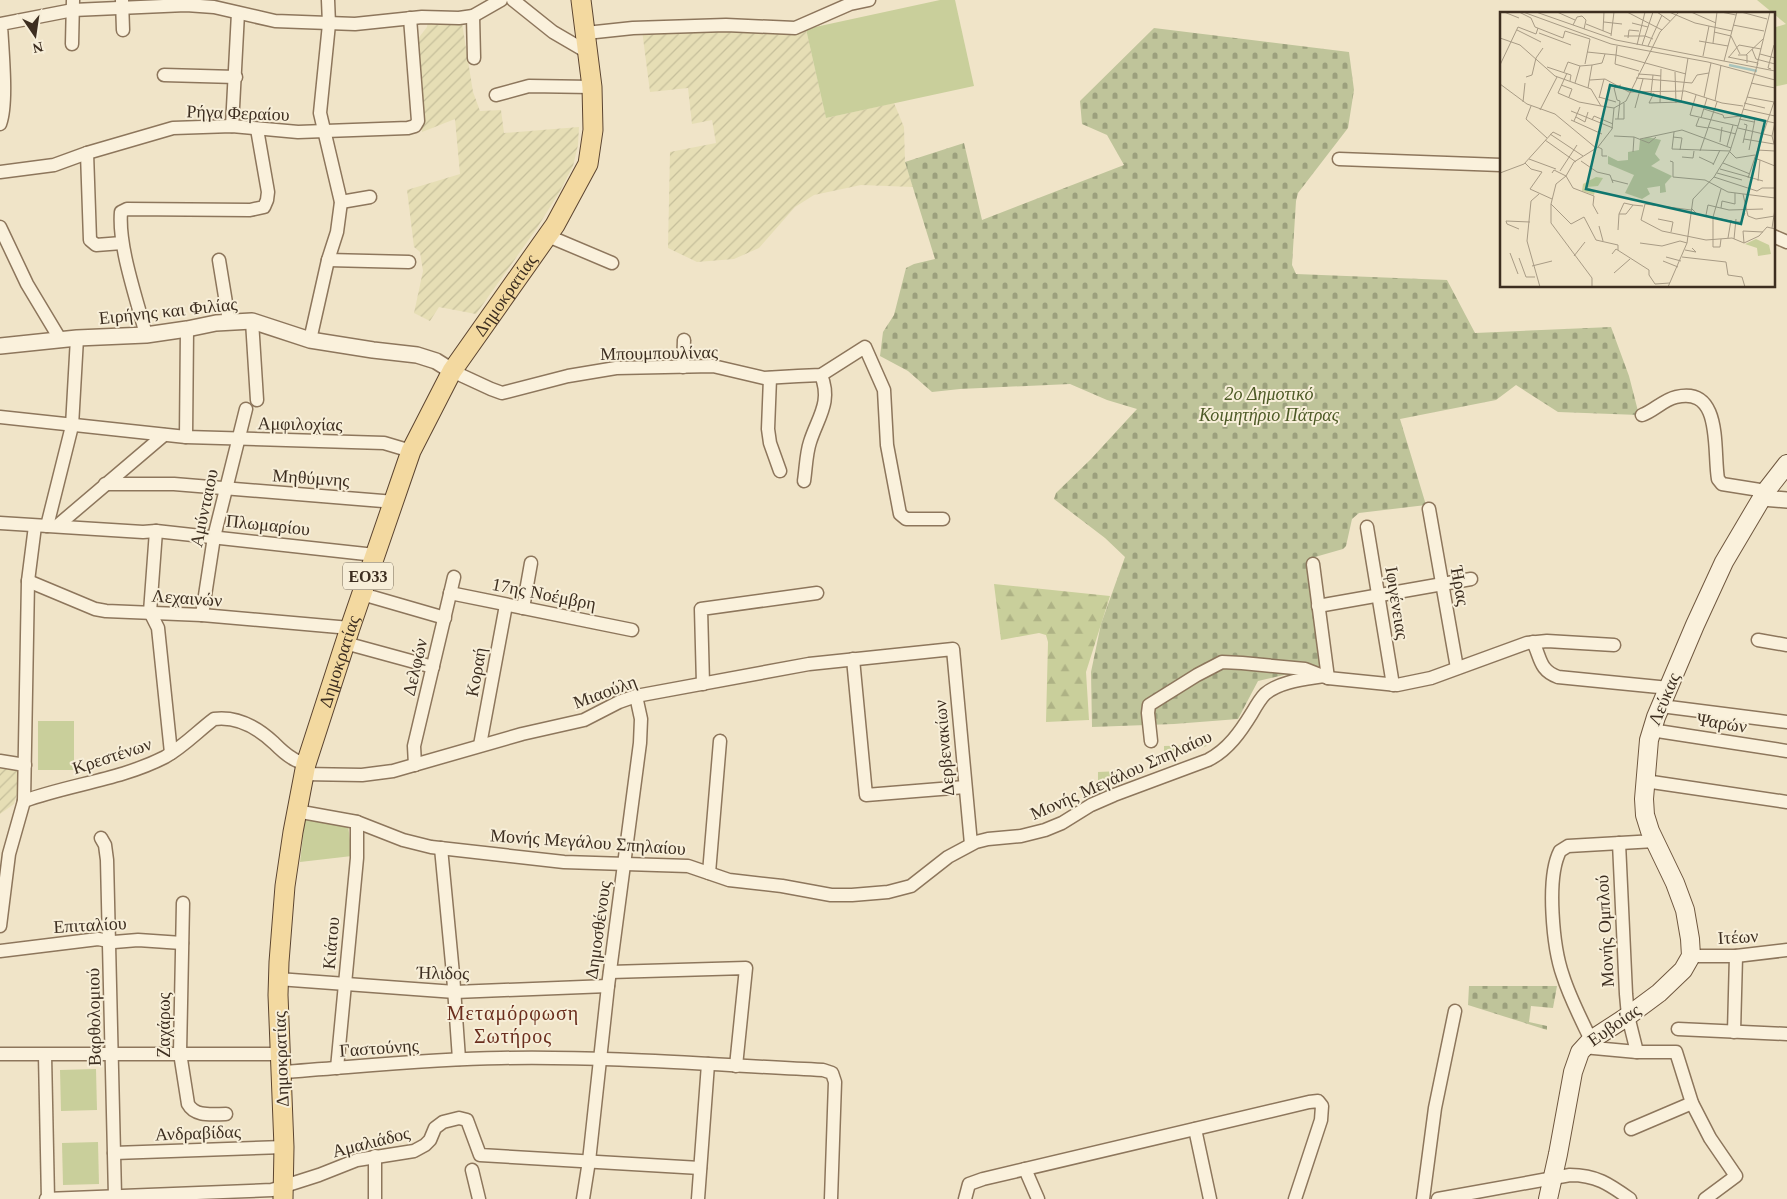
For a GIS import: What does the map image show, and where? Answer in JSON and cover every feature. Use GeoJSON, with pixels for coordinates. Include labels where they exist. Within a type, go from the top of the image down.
{"type":"FeatureCollection","features":[{"type":"Feature","properties":{"kind":"main road","name":"Δημοκρατίας"},"geometry":{"type":"LineString","coordinates":[[283,1193],[284,1147],[278,979],[285,886],[296,811],[305,769],[347,636],[395,502],[411,451],[452,371],[548,236],[588,164],[593,130],[592,87],[581,0]]}},
{"type":"Feature","properties":{"kind":"main road","name":"Λεύκας"},"geometry":{"type":"LineString","coordinates":[[1691,956],[1685,910],[1676,883],[1655,841],[1645,815],[1645,781],[1651,730],[1720,570],[1764,494],[1786,469]]}},
{"type":"Feature","properties":{"kind":"main road","name":"Ευβοίας"},"geometry":{"type":"LineString","coordinates":[[1548,1199],[1576,1059],[1587,1043],[1628,1016],[1671,982],[1683,970],[1691,956]]}},
{"type":"Feature","properties":{"kind":"street"},"geometry":{"type":"LineString","coordinates":[[310,340],[328,260],[337,232],[341,202],[320,113],[329,24],[328,0]]}},
{"type":"Feature","properties":{"kind":"street"},"geometry":{"type":"LineString","coordinates":[[0,124],[3,98],[1,24],[73,5],[201,5],[275,21],[329,24],[371,23],[410,18],[459,18],[473,16],[498,0]]}},
{"type":"Feature","properties":{"kind":"street"},"geometry":{"type":"LineString","coordinates":[[513,0],[553,32],[589,53]]}},
{"type":"Feature","properties":{"kind":"street"},"geometry":{"type":"LineString","coordinates":[[586,33],[633,28],[726,24],[795,28],[850,4],[869,0]]}},
{"type":"Feature","properties":{"kind":"street"},"geometry":{"type":"LineString","coordinates":[[122,4],[123,30]]}},
{"type":"Feature","properties":{"kind":"street"},"geometry":{"type":"LineString","coordinates":[[72,44],[73,5]]}},
{"type":"Feature","properties":{"kind":"street"},"geometry":{"type":"LineString","coordinates":[[232,126],[238,13]]}},
{"type":"Feature","properties":{"kind":"street"},"geometry":{"type":"LineString","coordinates":[[473,16],[474,58]]}},
{"type":"Feature","properties":{"kind":"street","name":"Ρήγα Φεραίου"},"geometry":{"type":"LineString","coordinates":[[0,172],[54,165],[87,153],[173,128],[232,126],[298,132],[408,128],[415,126],[418,121],[410,18]]}},
{"type":"Feature","properties":{"kind":"street"},"geometry":{"type":"LineString","coordinates":[[164,75],[236,77]]}},
{"type":"Feature","properties":{"kind":"street"},"geometry":{"type":"LineString","coordinates":[[496,95],[529,86],[592,87]]}},
{"type":"Feature","properties":{"kind":"street"},"geometry":{"type":"LineString","coordinates":[[146,335],[122,243],[121,212],[127,209],[250,210],[264,207],[268,200],[268,192],[257,129]]}},
{"type":"Feature","properties":{"kind":"street"},"geometry":{"type":"LineString","coordinates":[[87,153],[90,240],[96,245],[122,243]]}},
{"type":"Feature","properties":{"kind":"street"},"geometry":{"type":"LineString","coordinates":[[1339,159],[1500,165]]}},
{"type":"Feature","properties":{"kind":"street"},"geometry":{"type":"LineString","coordinates":[[341,202],[370,197]]}},
{"type":"Feature","properties":{"kind":"street"},"geometry":{"type":"LineString","coordinates":[[0,227],[27,284],[60,339]]}},
{"type":"Feature","properties":{"kind":"street"},"geometry":{"type":"LineString","coordinates":[[548,236],[612,263]]}},
{"type":"Feature","properties":{"kind":"street"},"geometry":{"type":"LineString","coordinates":[[1774,236],[1787,242]]}},
{"type":"Feature","properties":{"kind":"street"},"geometry":{"type":"LineString","coordinates":[[219,260],[229,321]]}},
{"type":"Feature","properties":{"kind":"street"},"geometry":{"type":"LineString","coordinates":[[328,260],[410,262]]}},
{"type":"Feature","properties":{"kind":"street","name":"Ειρήνης και Φιλίας"},"geometry":{"type":"LineString","coordinates":[[0,346],[60,339],[146,335],[229,321],[252,321],[310,340],[417,355],[436,361],[452,371]]}},
{"type":"Feature","properties":{"kind":"street"},"geometry":{"type":"LineString","coordinates":[[252,321],[257,400]]}},
{"type":"Feature","properties":{"kind":"street"},"geometry":{"type":"LineString","coordinates":[[186,437],[187,329]]}},
{"type":"Feature","properties":{"kind":"street"},"geometry":{"type":"LineString","coordinates":[[0,926],[4,855],[24,802],[28,581],[46,526],[72,426],[77,338]]}},
{"type":"Feature","properties":{"kind":"street"},"geometry":{"type":"LineString","coordinates":[[683,367],[684,340]]}},
{"type":"Feature","properties":{"kind":"street","name":"Μπουμπουλίνας"},"geometry":{"type":"LineString","coordinates":[[452,371],[502,392],[568,376],[616,368],[713,366],[770,378],[821,375],[866,348],[884,390],[887,445],[900,514],[906,519],[944,519]]}},
{"type":"Feature","properties":{"kind":"street"},"geometry":{"type":"LineString","coordinates":[[804,481],[810,443],[823,410],[826,388],[821,375]]}},
{"type":"Feature","properties":{"kind":"street"},"geometry":{"type":"LineString","coordinates":[[770,378],[768,429],[770,443],[780,471]]}},
{"type":"Feature","properties":{"kind":"street"},"geometry":{"type":"LineString","coordinates":[[1642,415],[1651,412],[1674,397],[1700,398],[1706,404],[1711,414],[1718,479],[1722,484],[1787,500]]}},
{"type":"Feature","properties":{"kind":"street","name":"Αμύνταιου"},"geometry":{"type":"LineString","coordinates":[[202,616],[214,537],[246,409]]}},
{"type":"Feature","properties":{"kind":"street","name":"Αμφιλοχίας"},"geometry":{"type":"LineString","coordinates":[[0,417],[186,437],[384,443],[411,451]]}},
{"type":"Feature","properties":{"kind":"street"},"geometry":{"type":"LineString","coordinates":[[46,526],[104,484],[164,435]]}},
{"type":"Feature","properties":{"kind":"street","name":"Μηθύμνης"},"geometry":{"type":"LineString","coordinates":[[104,484],[174,484],[395,502]]}},
{"type":"Feature","properties":{"kind":"street","name":"Ήρας"},"geometry":{"type":"LineString","coordinates":[[1429,509],[1457,668]]}},
{"type":"Feature","properties":{"kind":"street","name":"Πλωμαρίου"},"geometry":{"type":"LineString","coordinates":[[0,524],[143,532],[156,531],[375,555]]}},
{"type":"Feature","properties":{"kind":"street","name":"Ιφιγένειας"},"geometry":{"type":"LineString","coordinates":[[1367,527],[1393,685]]}},
{"type":"Feature","properties":{"kind":"street"},"geometry":{"type":"LineString","coordinates":[[156,531],[150,612],[158,628],[171,753]]}},
{"type":"Feature","properties":{"kind":"street"},"geometry":{"type":"LineString","coordinates":[[523,608],[531,563]]}},
{"type":"Feature","properties":{"kind":"street"},"geometry":{"type":"LineString","coordinates":[[1313,564],[1326,677]]}},
{"type":"Feature","properties":{"kind":"street","name":"Δελφών"},"geometry":{"type":"LineString","coordinates":[[414,765],[414,746],[454,577]]}},
{"type":"Feature","properties":{"kind":"street"},"geometry":{"type":"LineString","coordinates":[[1318,606],[1471,579]]}},
{"type":"Feature","properties":{"kind":"street","name":"Λεχαινών"},"geometry":{"type":"LineString","coordinates":[[28,581],[95,609],[202,616],[347,636],[433,667]]}},
{"type":"Feature","properties":{"kind":"street","name":"17ης Νοέμβρη"},"geometry":{"type":"LineString","coordinates":[[450,593],[632,630]]}},
{"type":"Feature","properties":{"kind":"street"},"geometry":{"type":"LineString","coordinates":[[703,684],[701,609],[817,593]]}},
{"type":"Feature","properties":{"kind":"street"},"geometry":{"type":"LineString","coordinates":[[362,594],[445,618]]}},
{"type":"Feature","properties":{"kind":"street","name":"Κοραή"},"geometry":{"type":"LineString","coordinates":[[480,746],[506,605]]}},
{"type":"Feature","properties":{"kind":"street"},"geometry":{"type":"LineString","coordinates":[[1758,640],[1787,645]]}},
{"type":"Feature","properties":{"kind":"street","name":"Μονής Μεγάλου Σπηλαίου"},"geometry":{"type":"LineString","coordinates":[[1151,741],[1149,705],[1222,662],[1304,670],[1326,677],[1393,685],[1418,682],[1519,645],[1533,642],[1547,641],[1614,645]]}},
{"type":"Feature","properties":{"kind":"street"},"geometry":{"type":"LineString","coordinates":[[1533,642],[1545,670],[1558,677],[1669,688]]}},
{"type":"Feature","properties":{"kind":"street","name":"Μιαούλη"},"geometry":{"type":"LineString","coordinates":[[305,769],[381,774],[522,734],[584,720],[619,702],[636,696],[809,664],[953,649]]}},
{"type":"Feature","properties":{"kind":"street","name":"Δερβενακίων"},"geometry":{"type":"LineString","coordinates":[[953,649],[971,844]]}},
{"type":"Feature","properties":{"kind":"street"},"geometry":{"type":"LineString","coordinates":[[853,659],[866,795],[965,787]]}},
{"type":"Feature","properties":{"kind":"street","name":"Μονής Μεγάλου Σπηλαίου"},"geometry":{"type":"LineString","coordinates":[[296,811],[357,822],[412,843],[442,848],[551,861],[688,866],[729,880],[782,886],[831,895],[888,892],[915,884],[948,857],[971,844],[988,839],[1021,836],[1052,828],[1114,794],[1217,756],[1230,744],[1266,694],[1276,687],[1326,677]]}},
{"type":"Feature","properties":{"kind":"street","name":"Δημοσθένους"},"geometry":{"type":"LineString","coordinates":[[582,1199],[589,1161],[599,1059],[640,743],[641,719],[636,696]]}},
{"type":"Feature","properties":{"kind":"street"},"geometry":{"type":"LineString","coordinates":[[1660,706],[1787,722]]}},
{"type":"Feature","properties":{"kind":"street","name":"Κρεστένων"},"geometry":{"type":"LineString","coordinates":[[24,802],[124,774],[171,753],[214,719],[246,723],[262,733],[305,769]]}},
{"type":"Feature","properties":{"kind":"street","name":"Ψαρών"},"geometry":{"type":"LineString","coordinates":[[1651,730],[1787,751]]}},
{"type":"Feature","properties":{"kind":"street"},"geometry":{"type":"LineString","coordinates":[[709,873],[720,741]]}},
{"type":"Feature","properties":{"kind":"street"},"geometry":{"type":"LineString","coordinates":[[0,762],[25,765]]}},
{"type":"Feature","properties":{"kind":"street"},"geometry":{"type":"LineString","coordinates":[[1645,781],[1787,802]]}},
{"type":"Feature","properties":{"kind":"street","name":"Κιάτου"},"geometry":{"type":"LineString","coordinates":[[337,1068],[357,858],[357,822]]}},
{"type":"Feature","properties":{"kind":"street","name":"Βαρθολομιού"},"geometry":{"type":"LineString","coordinates":[[101,838],[104,841],[107,854],[115,1196]]}},
{"type":"Feature","properties":{"kind":"street"},"geometry":{"type":"LineString","coordinates":[[1655,841],[1568,846],[1560,851],[1554,871],[1554,931],[1563,977],[1587,1043],[1637,1052],[1676,1052],[1692,1103],[1710,1138],[1736,1176],[1705,1199]]}},
{"type":"Feature","properties":{"kind":"street","name":"Μονής Ομπλού"},"geometry":{"type":"LineString","coordinates":[[1618,843],[1624,974],[1628,1016],[1637,1052]]}},
{"type":"Feature","properties":{"kind":"street"},"geometry":{"type":"LineString","coordinates":[[442,848],[459,1059]]}},
{"type":"Feature","properties":{"kind":"street","name":"Ζαχάρως"},"geometry":{"type":"LineString","coordinates":[[183,903],[180,1053],[188,1104],[191,1110],[196,1113],[226,1114]]}},
{"type":"Feature","properties":{"kind":"street","name":"Επιταλίου"},"geometry":{"type":"LineString","coordinates":[[0,951],[98,939],[182,943]]}},
{"type":"Feature","properties":{"kind":"street","name":"Ιτέων"},"geometry":{"type":"LineString","coordinates":[[1691,956],[1736,956],[1787,950]]}},
{"type":"Feature","properties":{"kind":"street"},"geometry":{"type":"LineString","coordinates":[[1734,1032],[1736,956]]}},
{"type":"Feature","properties":{"kind":"street"},"geometry":{"type":"LineString","coordinates":[[610,972],[746,968],[736,1066]]}},
{"type":"Feature","properties":{"kind":"street","name":"Ήλιδος"},"geometry":{"type":"LineString","coordinates":[[278,979],[455,992],[608,986]]}},
{"type":"Feature","properties":{"kind":"street"},"geometry":{"type":"LineString","coordinates":[[1423,1199],[1435,1108],[1455,1011]]}},
{"type":"Feature","properties":{"kind":"street"},"geometry":{"type":"LineString","coordinates":[[1678,1029],[1787,1034]]}},
{"type":"Feature","properties":{"kind":"street","name":"Γαστούνης"},"geometry":{"type":"LineString","coordinates":[[0,1054],[180,1053],[337,1068],[459,1059],[510,1058],[599,1059],[823,1070],[832,1073],[835,1082],[831,1199]]}},
{"type":"Feature","properties":{"kind":"street"},"geometry":{"type":"LineString","coordinates":[[45,1055],[47,1199]]}},
{"type":"Feature","properties":{"kind":"street"},"geometry":{"type":"LineString","coordinates":[[698,1199],[708,1064]]}},
{"type":"Feature","properties":{"kind":"street"},"geometry":{"type":"LineString","coordinates":[[965,1199],[969,1184],[983,1179],[1314,1101],[1321,1103],[1323,1110],[1295,1199]]}},
{"type":"Feature","properties":{"kind":"street"},"geometry":{"type":"LineString","coordinates":[[1631,1129],[1692,1103]]}},
{"type":"Feature","properties":{"kind":"street","name":"Αμαλιάδος"},"geometry":{"type":"LineString","coordinates":[[47,1199],[266,1191],[283,1193],[357,1160],[408,1152],[421,1148],[430,1140],[438,1126],[459,1118],[467,1120],[480,1155],[700,1168]]}},
{"type":"Feature","properties":{"kind":"street"},"geometry":{"type":"LineString","coordinates":[[1195,1129],[1210,1199]]}},
{"type":"Feature","properties":{"kind":"street","name":"Ανδραβίδας"},"geometry":{"type":"LineString","coordinates":[[114,1153],[284,1147]]}},
{"type":"Feature","properties":{"kind":"street"},"geometry":{"type":"LineString","coordinates":[[375,1156],[375,1199]]}},
{"type":"Feature","properties":{"kind":"street"},"geometry":{"type":"LineString","coordinates":[[1025,1169],[1038,1199]]}},
{"type":"Feature","properties":{"kind":"street"},"geometry":{"type":"LineString","coordinates":[[472,1170],[478,1199]]}},
{"type":"Feature","properties":{"kind":"street"},"geometry":{"type":"LineString","coordinates":[[1438,1199],[1570,1175],[1594,1178],[1609,1184],[1630,1199]]}},
{"type":"Feature","properties":{"kind":"shaded area"},"geometry":{"type":"Polygon","coordinates":[[[428,20],[462,23],[473,92],[480,111],[501,110],[504,133],[579,127],[578,145],[573,166],[560,191],[537,228],[476,314],[439,307],[430,321],[414,313],[423,271],[420,252],[414,247],[407,190],[460,174],[455,119],[422,132],[417,40],[427,27],[428,20]]]}},
{"type":"Feature","properties":{"kind":"shaded area"},"geometry":{"type":"Polygon","coordinates":[[[806,29],[826,118],[894,103],[904,127],[905,162],[913,187],[861,185],[814,195],[795,207],[759,248],[734,259],[697,262],[668,248],[670,152],[716,143],[712,120],[692,124],[688,88],[650,92],[642,30],[806,29]]]}},
{"type":"Feature","properties":{"kind":"shaded area"},"geometry":{"type":"Polygon","coordinates":[[[0,768],[17,771],[17,794],[14,804],[0,814],[0,768]]]}},
{"type":"Feature","properties":{"kind":"green space"},"geometry":{"type":"Polygon","coordinates":[[[940,0],[955,0],[974,86],[826,118],[806,29],[940,0]]]}},
{"type":"Feature","properties":{"kind":"green space"},"geometry":{"type":"Polygon","coordinates":[[[1757,0],[1787,0],[1787,84],[1774,87],[1774,28],[1786,24],[1774,12],[1757,0]]]}},
{"type":"Feature","properties":{"kind":"green space","name":"2o Δημοτικό Κοιμητήριο Πάτρας"},"geometry":{"type":"Polygon","coordinates":[[[1154,28],[1349,52],[1354,90],[1348,128],[1298,193],[1296,201],[1292,265],[1296,274],[1447,280],[1475,333],[1611,327],[1629,376],[1639,415],[1558,412],[1516,385],[1496,400],[1400,419],[1426,505],[1359,513],[1352,519],[1346,546],[1343,549],[1308,559],[1313,610],[1322,666],[1258,681],[1238,719],[1092,727],[1091,672],[1101,624],[1125,557],[1105,538],[1054,499],[1056,493],[1091,459],[1137,409],[1107,400],[1070,384],[932,392],[908,371],[880,356],[883,332],[894,315],[906,268],[935,259],[905,162],[964,143],[982,220],[1124,165],[1107,135],[1082,124],[1080,101],[1154,28]]]}},
{"type":"Feature","properties":{"kind":"green space"},"geometry":{"type":"Polygon","coordinates":[[[994,584],[1110,596],[1086,672],[1089,720],[1046,722],[1048,642],[1046,635],[1039,633],[1001,640],[994,584]]]}},
{"type":"Feature","properties":{"kind":"green space"},"geometry":{"type":"Polygon","coordinates":[[[38,721],[74,721],[74,770],[38,770],[38,721]]]}},
{"type":"Feature","properties":{"kind":"green space"},"geometry":{"type":"Polygon","coordinates":[[[1164,746],[1207,746],[1164,758],[1164,746]]]}},
{"type":"Feature","properties":{"kind":"green space"},"geometry":{"type":"Polygon","coordinates":[[[1142,770],[1108,780],[1109,791],[1098,795],[1098,772],[1142,770]]]}},
{"type":"Feature","properties":{"kind":"green space"},"geometry":{"type":"Polygon","coordinates":[[[305,817],[348,825],[352,856],[300,862],[305,817]]]}},
{"type":"Feature","properties":{"kind":"green space"},"geometry":{"type":"Polygon","coordinates":[[[1469,986],[1557,986],[1553,1008],[1531,1006],[1529,1022],[1547,1026],[1547,1030],[1468,1005],[1469,986]]]}},
{"type":"Feature","properties":{"kind":"green space"},"geometry":{"type":"Polygon","coordinates":[[[96,1069],[97,1110],[61,1111],[60,1070],[96,1069]]]}},
{"type":"Feature","properties":{"kind":"green space"},"geometry":{"type":"Polygon","coordinates":[[[98,1142],[99,1184],[63,1185],[62,1143],[98,1142]]]}},
{"type":"Feature","properties":{"kind":"district","name":"Μεταμόρφωση Σωτήρος"},"geometry":{"type":"Point","coordinates":[513,1024]}}]}
